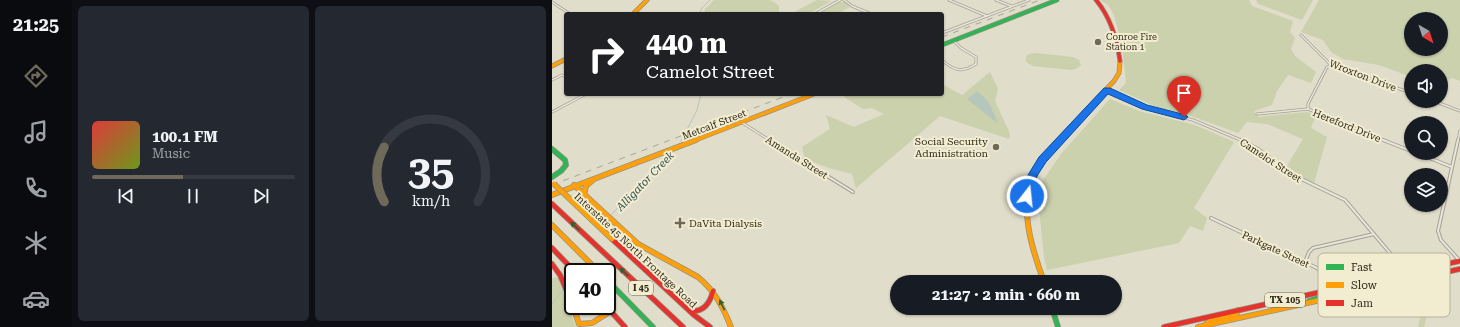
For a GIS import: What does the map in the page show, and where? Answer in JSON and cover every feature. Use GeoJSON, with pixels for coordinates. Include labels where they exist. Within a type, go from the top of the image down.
{"type":"FeatureCollection","features":[{"type":"Feature","properties":{"kind":"main road"},"geometry":{"type":"LineString","coordinates":[[636,12],[647,0]]}},
{"type":"Feature","properties":{"kind":"main road"},"geometry":{"type":"LineString","coordinates":[[944,44],[1057,0]]}},
{"type":"Feature","properties":{"kind":"main road"},"geometry":{"type":"LineString","coordinates":[[1042,275],[1030,238],[1026,219],[1027,196],[1030,182],[1042,160],[1107,90],[1120,68],[1120,57],[1113,31],[1102,8],[1096,0]]}},
{"type":"Feature","properties":{"kind":"main road"},"geometry":{"type":"LineString","coordinates":[[552,66],[564,60]]}},
{"type":"Feature","properties":{"kind":"main road","name":"Metcalf Street"},"geometry":{"type":"LineString","coordinates":[[552,195],[809,96]]}},
{"type":"Feature","properties":{"kind":"main road"},"geometry":{"type":"LineString","coordinates":[[552,149],[565,160],[566,165],[561,171],[552,177]]}},
{"type":"Feature","properties":{"kind":"main road"},"geometry":{"type":"LineString","coordinates":[[584,195],[586,186],[597,177]]}},
{"type":"Feature","properties":{"kind":"main road","name":"Interstate 45 North Frontage Road"},"geometry":{"type":"LineString","coordinates":[[552,182],[689,310],[710,327]]}},
{"type":"Feature","properties":{"kind":"main road"},"geometry":{"type":"LineString","coordinates":[[574,186],[638,244],[698,277],[707,284],[719,298],[732,327]]}},
{"type":"Feature","properties":{"kind":"main road","name":"I 45"},"geometry":{"type":"LineString","coordinates":[[552,204],[683,327]]}},
{"type":"Feature","properties":{"kind":"main road"},"geometry":{"type":"LineString","coordinates":[[552,225],[590,263]]}},
{"type":"Feature","properties":{"kind":"main road"},"geometry":{"type":"LineString","coordinates":[[552,248],[566,263]]}},
{"type":"Feature","properties":{"kind":"main road","name":"TX 105"},"geometry":{"type":"LineString","coordinates":[[1450,263],[1460,261]]}},
{"type":"Feature","properties":{"kind":"main road"},"geometry":{"type":"LineString","coordinates":[[552,264],[560,275],[564,285]]}},
{"type":"Feature","properties":{"kind":"main road","name":"TX 105"},"geometry":{"type":"LineString","coordinates":[[1450,271],[1460,269]]}},
{"type":"Feature","properties":{"kind":"main road","name":"I 45"},"geometry":{"type":"LineString","coordinates":[[616,289],[653,327]]}},
{"type":"Feature","properties":{"kind":"main road"},"geometry":{"type":"LineString","coordinates":[[689,310],[696,312],[707,306],[711,301],[713,291]]}},
{"type":"Feature","properties":{"kind":"main road","name":"TX 105"},"geometry":{"type":"LineString","coordinates":[[1164,327],[1318,292]]}},
{"type":"Feature","properties":{"kind":"main road"},"geometry":{"type":"LineString","coordinates":[[1308,302],[1318,297]]}},
{"type":"Feature","properties":{"kind":"main road","name":"TX 105"},"geometry":{"type":"LineString","coordinates":[[1198,327],[1318,300]]}},
{"type":"Feature","properties":{"kind":"main road"},"geometry":{"type":"LineString","coordinates":[[1203,326],[1210,321],[1236,315],[1238,310]]}},
{"type":"Feature","properties":{"kind":"main road"},"geometry":{"type":"LineString","coordinates":[[576,315],[581,326],[594,323],[605,315]]}},
{"type":"Feature","properties":{"kind":"main road"},"geometry":{"type":"LineString","coordinates":[[614,315],[625,327]]}},
{"type":"Feature","properties":{"kind":"main road"},"geometry":{"type":"LineString","coordinates":[[1054,315],[1058,327]]}},
{"type":"Feature","properties":{"kind":"street"},"geometry":{"type":"LineString","coordinates":[[819,12],[840,0]]}},
{"type":"Feature","properties":{"kind":"street"},"geometry":{"type":"LineString","coordinates":[[844,0],[852,6],[866,12]]}},
{"type":"Feature","properties":{"kind":"street"},"geometry":{"type":"LineString","coordinates":[[949,0],[987,16]]}},
{"type":"Feature","properties":{"kind":"street"},"geometry":{"type":"LineString","coordinates":[[996,0],[1012,7]]}},
{"type":"Feature","properties":{"kind":"street"},"geometry":{"type":"LineString","coordinates":[[944,32],[1030,0]]}},
{"type":"Feature","properties":{"kind":"street"},"geometry":{"type":"LineString","coordinates":[[552,2],[567,12]]}},
{"type":"Feature","properties":{"kind":"street","name":"Wroxton Drive"},"geometry":{"type":"LineString","coordinates":[[1301,35],[1325,60],[1333,66],[1404,91]]}},
{"type":"Feature","properties":{"kind":"street"},"geometry":{"type":"LineString","coordinates":[[944,62],[951,69],[960,71],[969,69],[976,64],[976,57],[961,48],[954,40]]}},
{"type":"Feature","properties":{"kind":"street"},"geometry":{"type":"LineString","coordinates":[[1308,109],[1308,104],[1327,66],[1333,66]]}},
{"type":"Feature","properties":{"kind":"street"},"geometry":{"type":"LineString","coordinates":[[552,80],[562,75],[564,76]]}},
{"type":"Feature","properties":{"kind":"street","name":"Camelot Street"},"geometry":{"type":"LineString","coordinates":[[1107,90],[1144,107],[1193,120],[1229,134],[1251,145],[1291,174],[1345,200],[1390,253]]}},
{"type":"Feature","properties":{"kind":"street"},"geometry":{"type":"LineString","coordinates":[[552,112],[582,96]]}},
{"type":"Feature","properties":{"kind":"street"},"geometry":{"type":"LineString","coordinates":[[1448,106],[1460,111]]}},
{"type":"Feature","properties":{"kind":"street","name":"Hereford Drive"},"geometry":{"type":"LineString","coordinates":[[1257,114],[1308,109],[1404,148]]}},
{"type":"Feature","properties":{"kind":"street","name":"Amanda Street"},"geometry":{"type":"LineString","coordinates":[[741,122],[853,192]]}},
{"type":"Feature","properties":{"kind":"street"},"geometry":{"type":"LineString","coordinates":[[1460,132],[1438,231],[1441,240],[1460,261]]}},
{"type":"Feature","properties":{"kind":"street"},"geometry":{"type":"LineString","coordinates":[[1434,160],[1452,167]]}},
{"type":"Feature","properties":{"kind":"street","name":"Parkgate Street"},"geometry":{"type":"LineString","coordinates":[[1211,218],[1305,262],[1318,270]]}},
{"type":"Feature","properties":{"kind":"street"},"geometry":{"type":"LineString","coordinates":[[1305,262],[1313,248],[1374,234]]}},
{"type":"Feature","properties":{"kind":"green space"},"geometry":{"type":"Polygon","coordinates":[[[714,0],[769,0],[779,6],[779,12],[704,12],[705,9],[714,0]]]}},
{"type":"Feature","properties":{"kind":"green space"},"geometry":{"type":"Polygon","coordinates":[[[817,0],[831,1],[812,12],[796,11],[817,0]]]}},
{"type":"Feature","properties":{"kind":"green space"},"geometry":{"type":"Polygon","coordinates":[[[1100,0],[1249,0],[1252,6],[1293,21],[1290,32],[1295,38],[1291,49],[1295,56],[1316,72],[1311,83],[1288,75],[1277,91],[1272,105],[1254,111],[1258,117],[1307,112],[1316,115],[1311,128],[1327,137],[1314,183],[1303,179],[1287,166],[1303,139],[1267,124],[1247,122],[1238,133],[1183,113],[1159,108],[1119,90],[1126,83],[1121,42],[1112,11],[1108,5],[1100,0]]]}},
{"type":"Feature","properties":{"kind":"green space"},"geometry":{"type":"Polygon","coordinates":[[[1256,0],[1313,0],[1302,20],[1258,4],[1256,0]]]}},
{"type":"Feature","properties":{"kind":"green space"},"geometry":{"type":"Polygon","coordinates":[[[1319,0],[1460,0],[1460,81],[1452,78],[1448,80],[1448,64],[1404,64],[1404,74],[1379,65],[1343,59],[1331,52],[1323,40],[1301,32],[1319,0]]]}},
{"type":"Feature","properties":{"kind":"green space"},"geometry":{"type":"Polygon","coordinates":[[[839,2],[845,2],[850,7],[842,11],[843,12],[821,12],[839,2]]]}},
{"type":"Feature","properties":{"kind":"green space"},"geometry":{"type":"Polygon","coordinates":[[[1036,53],[1073,57],[1079,60],[1081,65],[1076,69],[1071,70],[1033,66],[1026,62],[1026,56],[1036,53]]]}},
{"type":"Feature","properties":{"kind":"green space"},"geometry":{"type":"Polygon","coordinates":[[[990,72],[998,89],[995,101],[1010,134],[1009,139],[940,116],[856,188],[852,174],[829,168],[805,159],[802,147],[830,129],[826,115],[854,127],[884,114],[872,108],[863,109],[844,96],[944,96],[944,85],[962,95],[990,72]]]}},
{"type":"Feature","properties":{"kind":"green space"},"geometry":{"type":"Polygon","coordinates":[[[1110,99],[1139,111],[1195,125],[1234,142],[1194,208],[1207,218],[1203,231],[1190,226],[1179,243],[1047,270],[1044,257],[1039,207],[1042,182],[1061,154],[1110,99]]]}},
{"type":"Feature","properties":{"kind":"green space"},"geometry":{"type":"Polygon","coordinates":[[[556,277],[558,278],[564,294],[564,315],[572,315],[576,327],[552,327],[552,279],[556,277]]]}},
{"type":"Feature","properties":{"kind":"green space"},"geometry":{"type":"Polygon","coordinates":[[[1421,317],[1426,317],[1424,327],[1418,327],[1421,317]]]}},
{"type":"Feature","properties":{"kind":"shaded area"},"geometry":{"type":"Polygon","coordinates":[[[977,91],[990,105],[997,123],[967,99],[977,91]]]}},
{"type":"Feature","properties":{"kind":"waterway","name":"Alligator Creek"},"geometry":{"type":"LineString","coordinates":[[700,12],[710,0]]}},
{"type":"Feature","properties":{"kind":"waterway","name":"Alligator Creek"},"geometry":{"type":"LineString","coordinates":[[681,141],[697,110],[700,96]]}},
{"type":"Feature","properties":{"kind":"waterway","name":"Alligator Creek"},"geometry":{"type":"LineString","coordinates":[[612,214],[676,149]]}},
{"type":"Feature","properties":{"kind":"waterway","name":"Alligator Creek"},"geometry":{"type":"LineString","coordinates":[[552,304],[562,291]]}},
{"type":"Feature","properties":{"kind":"railway"},"geometry":{"type":"LineString","coordinates":[[944,36],[1040,0]]}},
{"type":"Feature","properties":{"kind":"railway"},"geometry":{"type":"LineString","coordinates":[[552,185],[786,96]]}},
{"type":"Feature","properties":{"kind":"traffic: fast"},"geometry":{"type":"LineString","coordinates":[[944,44],[1057,0]]}},
{"type":"Feature","properties":{"kind":"traffic: fast"},"geometry":{"type":"LineString","coordinates":[[552,149],[565,160],[566,165],[561,171],[552,177]]}},
{"type":"Feature","properties":{"kind":"traffic: fast"},"geometry":{"type":"LineString","coordinates":[[616,289],[653,327]]}},
{"type":"Feature","properties":{"kind":"traffic: fast"},"geometry":{"type":"LineString","coordinates":[[1309,301],[1318,298]]}},
{"type":"Feature","properties":{"kind":"traffic: fast"},"geometry":{"type":"LineString","coordinates":[[1054,315],[1058,327]]}},
{"type":"Feature","properties":{"kind":"traffic: slow"},"geometry":{"type":"LineString","coordinates":[[635,12],[647,0]]}},
{"type":"Feature","properties":{"kind":"traffic: slow"},"geometry":{"type":"LineString","coordinates":[[552,66],[564,60]]}},
{"type":"Feature","properties":{"kind":"traffic: slow"},"geometry":{"type":"LineString","coordinates":[[1042,275],[1032,244],[1027,220],[1027,198],[1033,178],[1042,160],[1055,144],[1114,81],[1119,73],[1120,61]]}},
{"type":"Feature","properties":{"kind":"traffic: slow"},"geometry":{"type":"LineString","coordinates":[[552,195],[809,96]]}},
{"type":"Feature","properties":{"kind":"traffic: slow"},"geometry":{"type":"LineString","coordinates":[[584,195],[586,186],[593,180]]}},
{"type":"Feature","properties":{"kind":"traffic: slow"},"geometry":{"type":"LineString","coordinates":[[554,184],[612,239]]}},
{"type":"Feature","properties":{"kind":"traffic: slow"},"geometry":{"type":"LineString","coordinates":[[574,185],[638,244],[698,277],[705,283],[719,299],[731,327]]}},
{"type":"Feature","properties":{"kind":"traffic: slow"},"geometry":{"type":"LineString","coordinates":[[552,225],[590,263]]}},
{"type":"Feature","properties":{"kind":"traffic: slow"},"geometry":{"type":"LineString","coordinates":[[1198,327],[1318,301]]}},
{"type":"Feature","properties":{"kind":"traffic: slow"},"geometry":{"type":"LineString","coordinates":[[1206,324],[1210,321],[1236,315],[1238,310]]}},
{"type":"Feature","properties":{"kind":"traffic: slow"},"geometry":{"type":"LineString","coordinates":[[576,315],[579,324],[592,323],[606,315]]}},
{"type":"Feature","properties":{"kind":"traffic: jam"},"geometry":{"type":"LineString","coordinates":[[1096,0],[1109,20],[1117,45],[1120,61]]}},
{"type":"Feature","properties":{"kind":"traffic: jam"},"geometry":{"type":"LineString","coordinates":[[552,204],[683,327]]}},
{"type":"Feature","properties":{"kind":"traffic: jam"},"geometry":{"type":"LineString","coordinates":[[612,239],[694,315],[710,327]]}},
{"type":"Feature","properties":{"kind":"traffic: jam"},"geometry":{"type":"LineString","coordinates":[[552,248],[566,263]]}},
{"type":"Feature","properties":{"kind":"traffic: jam"},"geometry":{"type":"LineString","coordinates":[[1450,263],[1460,261]]}},
{"type":"Feature","properties":{"kind":"traffic: jam"},"geometry":{"type":"LineString","coordinates":[[552,264],[560,275],[564,285]]}},
{"type":"Feature","properties":{"kind":"traffic: jam"},"geometry":{"type":"LineString","coordinates":[[1450,271],[1460,269]]}},
{"type":"Feature","properties":{"kind":"traffic: jam"},"geometry":{"type":"LineString","coordinates":[[691,311],[700,311],[703,309],[709,303],[713,291]]}},
{"type":"Feature","properties":{"kind":"traffic: jam"},"geometry":{"type":"LineString","coordinates":[[1164,327],[1318,293]]}},
{"type":"Feature","properties":{"kind":"traffic: jam"},"geometry":{"type":"LineString","coordinates":[[614,315],[625,327]]}},
{"type":"Feature","properties":{"kind":"place","name":"Conroe Fire Station 1"},"geometry":{"type":"Point","coordinates":[1098,42]}},
{"type":"Feature","properties":{"kind":"place","name":"Social Security Administration"},"geometry":{"type":"Point","coordinates":[996,147]}},
{"type":"Feature","properties":{"kind":"place","name":"DaVita Dialysis"},"geometry":{"type":"Point","coordinates":[680,223]}},
{"type":"Feature","properties":{"kind":"route"},"geometry":{"type":"LineString","coordinates":[[1027,196],[1030,182],[1042,160],[1107,90],[1144,107],[1184,117]]}}]}
